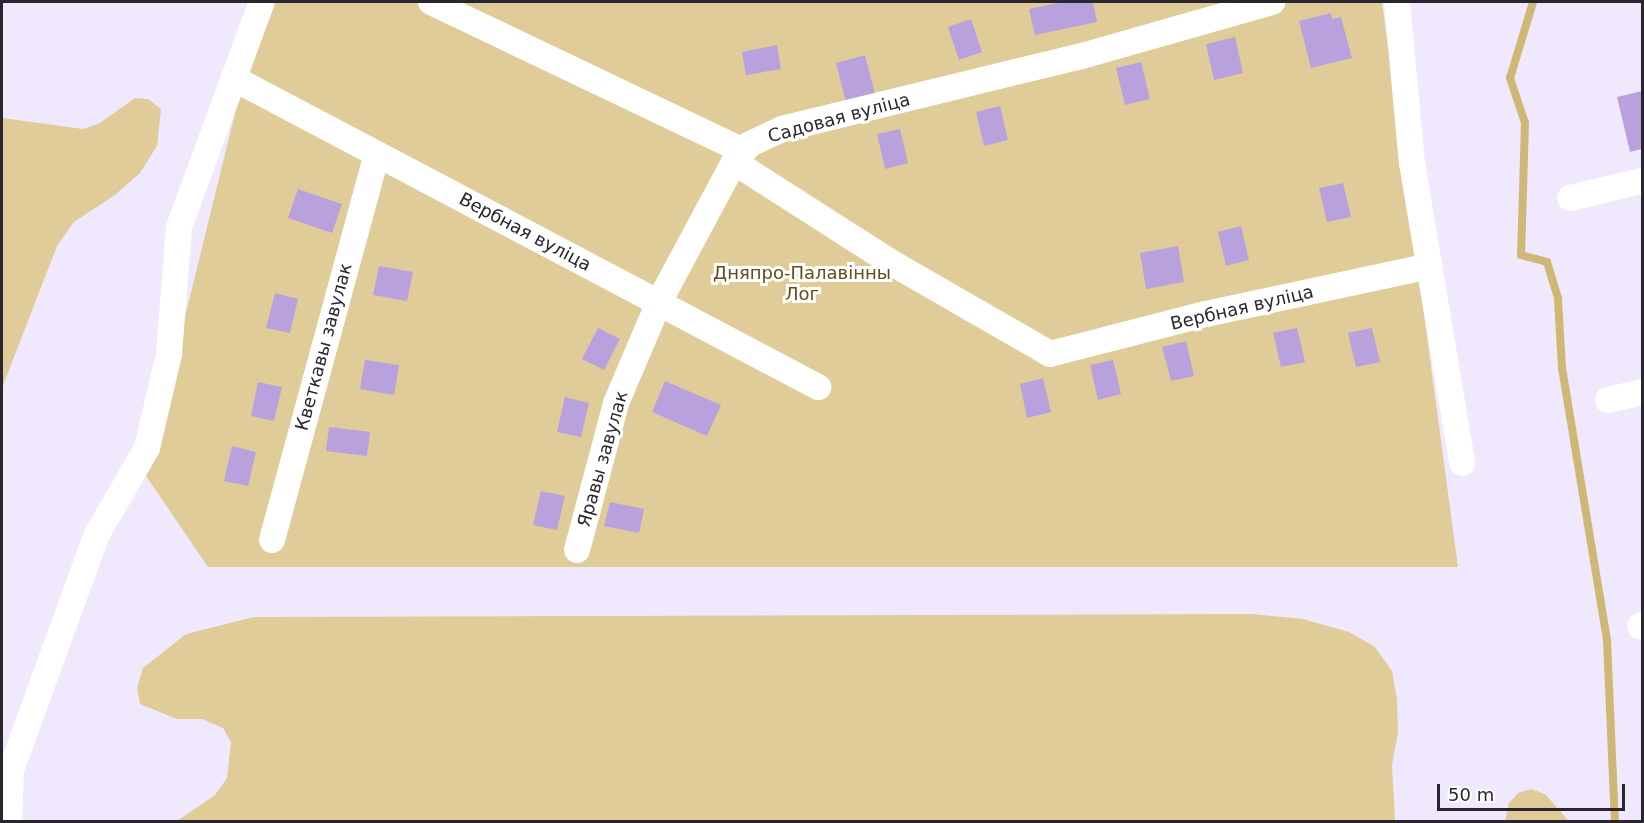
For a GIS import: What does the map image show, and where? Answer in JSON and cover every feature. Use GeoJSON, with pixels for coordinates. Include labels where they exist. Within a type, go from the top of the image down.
{"type":"FeatureCollection","features":[{"type":"Feature","properties":{"kind":"street"},"geometry":{"type":"LineString","coordinates":[[9,822],[10,770],[96,536],[147,448],[169,354],[179,227],[262,2]]}},
{"type":"Feature","properties":{"kind":"street"},"geometry":{"type":"LineString","coordinates":[[431,2],[739,156]]}},
{"type":"Feature","properties":{"kind":"street","name":"Садовая вуліца"},"geometry":{"type":"LineString","coordinates":[[739,156],[757,140],[782,129],[1082,56],[1272,2]]}},
{"type":"Feature","properties":{"kind":"street"},"geometry":{"type":"LineString","coordinates":[[1397,2],[1412,163],[1462,463]]}},
{"type":"Feature","properties":{"kind":"street","name":"Вербная вуліца"},"geometry":{"type":"LineString","coordinates":[[233,78],[818,387]]}},
{"type":"Feature","properties":{"kind":"street","name":"Кветкавы завулак"},"geometry":{"type":"LineString","coordinates":[[272,540],[377,154]]}},
{"type":"Feature","properties":{"kind":"street","name":"Вербная вуліца"},"geometry":{"type":"LineString","coordinates":[[739,156],[973,312],[1031,346],[1057,355],[1206,314],[1429,266]]}},
{"type":"Feature","properties":{"kind":"street","name":"Яравы завулак"},"geometry":{"type":"LineString","coordinates":[[577,550],[616,403],[660,302],[739,156]]}},
{"type":"Feature","properties":{"kind":"street"},"geometry":{"type":"LineString","coordinates":[[1570,198],[1642,181]]}},
{"type":"Feature","properties":{"kind":"street"},"geometry":{"type":"LineString","coordinates":[[1608,399],[1642,392]]}},
{"type":"Feature","properties":{"kind":"green space","name":"Дняпро-Палавінны Лог"},"geometry":{"type":"Polygon","coordinates":[[[274,2],[1382,2],[1458,567],[208,567],[146,476],[236,109],[274,2]]]}},
{"type":"Feature","properties":{"kind":"green space"},"geometry":{"type":"Polygon","coordinates":[[[135,98],[148,99],[161,109],[157,146],[140,173],[115,195],[74,222],[57,246],[2,388],[2,118],[83,129],[100,123],[135,98]]]}},
{"type":"Feature","properties":{"kind":"green space"},"geometry":{"type":"Polygon","coordinates":[[[1252,614],[1303,619],[1349,632],[1375,647],[1392,671],[1397,699],[1398,732],[1392,765],[1395,821],[177,821],[215,795],[227,778],[231,742],[223,728],[202,719],[177,719],[140,704],[137,688],[143,668],[186,634],[254,617],[1252,614]]]}},
{"type":"Feature","properties":{"kind":"green space"},"geometry":{"type":"Polygon","coordinates":[[[1531,789],[1545,794],[1569,821],[1505,821],[1509,803],[1518,793],[1531,789]]]}},
{"type":"Feature","properties":{"kind":"building"},"geometry":{"type":"Polygon","coordinates":[[[1063,2],[1093,2],[1097,22],[1035,35],[1029,9],[1063,2]]]}},
{"type":"Feature","properties":{"kind":"building"},"geometry":{"type":"Polygon","coordinates":[[[1331,13],[1332,19],[1341,17],[1352,58],[1311,68],[1299,21],[1331,13]]]}},
{"type":"Feature","properties":{"kind":"building"},"geometry":{"type":"Polygon","coordinates":[[[971,19],[982,52],[959,60],[948,27],[971,19]]]}},
{"type":"Feature","properties":{"kind":"building"},"geometry":{"type":"Polygon","coordinates":[[[1235,37],[1243,73],[1214,80],[1206,44],[1235,37]]]}},
{"type":"Feature","properties":{"kind":"building"},"geometry":{"type":"Polygon","coordinates":[[[777,45],[781,69],[746,75],[742,52],[777,45]]]}},
{"type":"Feature","properties":{"kind":"building"},"geometry":{"type":"Polygon","coordinates":[[[865,55],[875,94],[846,102],[836,63],[865,55]]]}},
{"type":"Feature","properties":{"kind":"building"},"geometry":{"type":"Polygon","coordinates":[[[1141,62],[1150,99],[1125,105],[1116,68],[1141,62]]]}},
{"type":"Feature","properties":{"kind":"building"},"geometry":{"type":"Polygon","coordinates":[[[1642,91],[1642,149],[1630,152],[1617,97],[1642,91]]]}},
{"type":"Feature","properties":{"kind":"building"},"geometry":{"type":"Polygon","coordinates":[[[1000,106],[1008,140],[984,146],[976,112],[1000,106]]]}},
{"type":"Feature","properties":{"kind":"building"},"geometry":{"type":"Polygon","coordinates":[[[900,129],[908,163],[885,169],[877,134],[900,129]]]}},
{"type":"Feature","properties":{"kind":"building"},"geometry":{"type":"Polygon","coordinates":[[[1343,183],[1351,217],[1327,222],[1319,188],[1343,183]]]}},
{"type":"Feature","properties":{"kind":"building"},"geometry":{"type":"Polygon","coordinates":[[[298,189],[342,204],[332,233],[288,218],[298,189]]]}},
{"type":"Feature","properties":{"kind":"building"},"geometry":{"type":"Polygon","coordinates":[[[1241,226],[1249,260],[1226,266],[1218,232],[1241,226]]]}},
{"type":"Feature","properties":{"kind":"building"},"geometry":{"type":"Polygon","coordinates":[[[1178,246],[1184,282],[1146,289],[1140,253],[1178,246]]]}},
{"type":"Feature","properties":{"kind":"building"},"geometry":{"type":"Polygon","coordinates":[[[379,266],[413,272],[407,301],[373,295],[379,266]]]}},
{"type":"Feature","properties":{"kind":"building"},"geometry":{"type":"Polygon","coordinates":[[[275,293],[298,299],[290,333],[266,328],[275,293]]]}},
{"type":"Feature","properties":{"kind":"building"},"geometry":{"type":"Polygon","coordinates":[[[598,328],[620,339],[604,370],[582,359],[598,328]]]}},
{"type":"Feature","properties":{"kind":"building"},"geometry":{"type":"Polygon","coordinates":[[[1297,328],[1305,362],[1281,367],[1273,333],[1297,328]]]}},
{"type":"Feature","properties":{"kind":"building"},"geometry":{"type":"Polygon","coordinates":[[[1372,328],[1380,362],[1356,367],[1348,333],[1372,328]]]}},
{"type":"Feature","properties":{"kind":"building"},"geometry":{"type":"Polygon","coordinates":[[[1186,341],[1194,376],[1171,381],[1162,347],[1186,341]]]}},
{"type":"Feature","properties":{"kind":"building"},"geometry":{"type":"Polygon","coordinates":[[[365,360],[399,365],[394,395],[360,389],[365,360]]]}},
{"type":"Feature","properties":{"kind":"building"},"geometry":{"type":"Polygon","coordinates":[[[1113,360],[1121,394],[1098,400],[1090,365],[1113,360]]]}},
{"type":"Feature","properties":{"kind":"building"},"geometry":{"type":"Polygon","coordinates":[[[1043,378],[1051,412],[1027,418],[1020,384],[1043,378]]]}},
{"type":"Feature","properties":{"kind":"building"},"geometry":{"type":"Polygon","coordinates":[[[665,381],[721,405],[707,436],[652,412],[665,381]]]}},
{"type":"Feature","properties":{"kind":"building"},"geometry":{"type":"Polygon","coordinates":[[[258,382],[282,387],[274,421],[251,416],[258,382]]]}},
{"type":"Feature","properties":{"kind":"building"},"geometry":{"type":"Polygon","coordinates":[[[565,397],[589,403],[581,437],[557,432],[565,397]]]}},
{"type":"Feature","properties":{"kind":"building"},"geometry":{"type":"Polygon","coordinates":[[[329,427],[370,432],[367,456],[326,451],[329,427]]]}},
{"type":"Feature","properties":{"kind":"building"},"geometry":{"type":"Polygon","coordinates":[[[232,446],[256,452],[248,486],[224,481],[232,446]]]}},
{"type":"Feature","properties":{"kind":"building"},"geometry":{"type":"Polygon","coordinates":[[[541,491],[565,496],[557,530],[533,525],[541,491]]]}},
{"type":"Feature","properties":{"kind":"building"},"geometry":{"type":"Polygon","coordinates":[[[610,502],[644,509],[639,533],[604,526],[610,502]]]}},
{"type":"Feature","properties":{"kind":"waterway"},"geometry":{"type":"LineString","coordinates":[[1533,2],[1510,78],[1525,123],[1521,255],[1547,262],[1558,299],[1562,368],[1607,640],[1615,822]]}}]}
